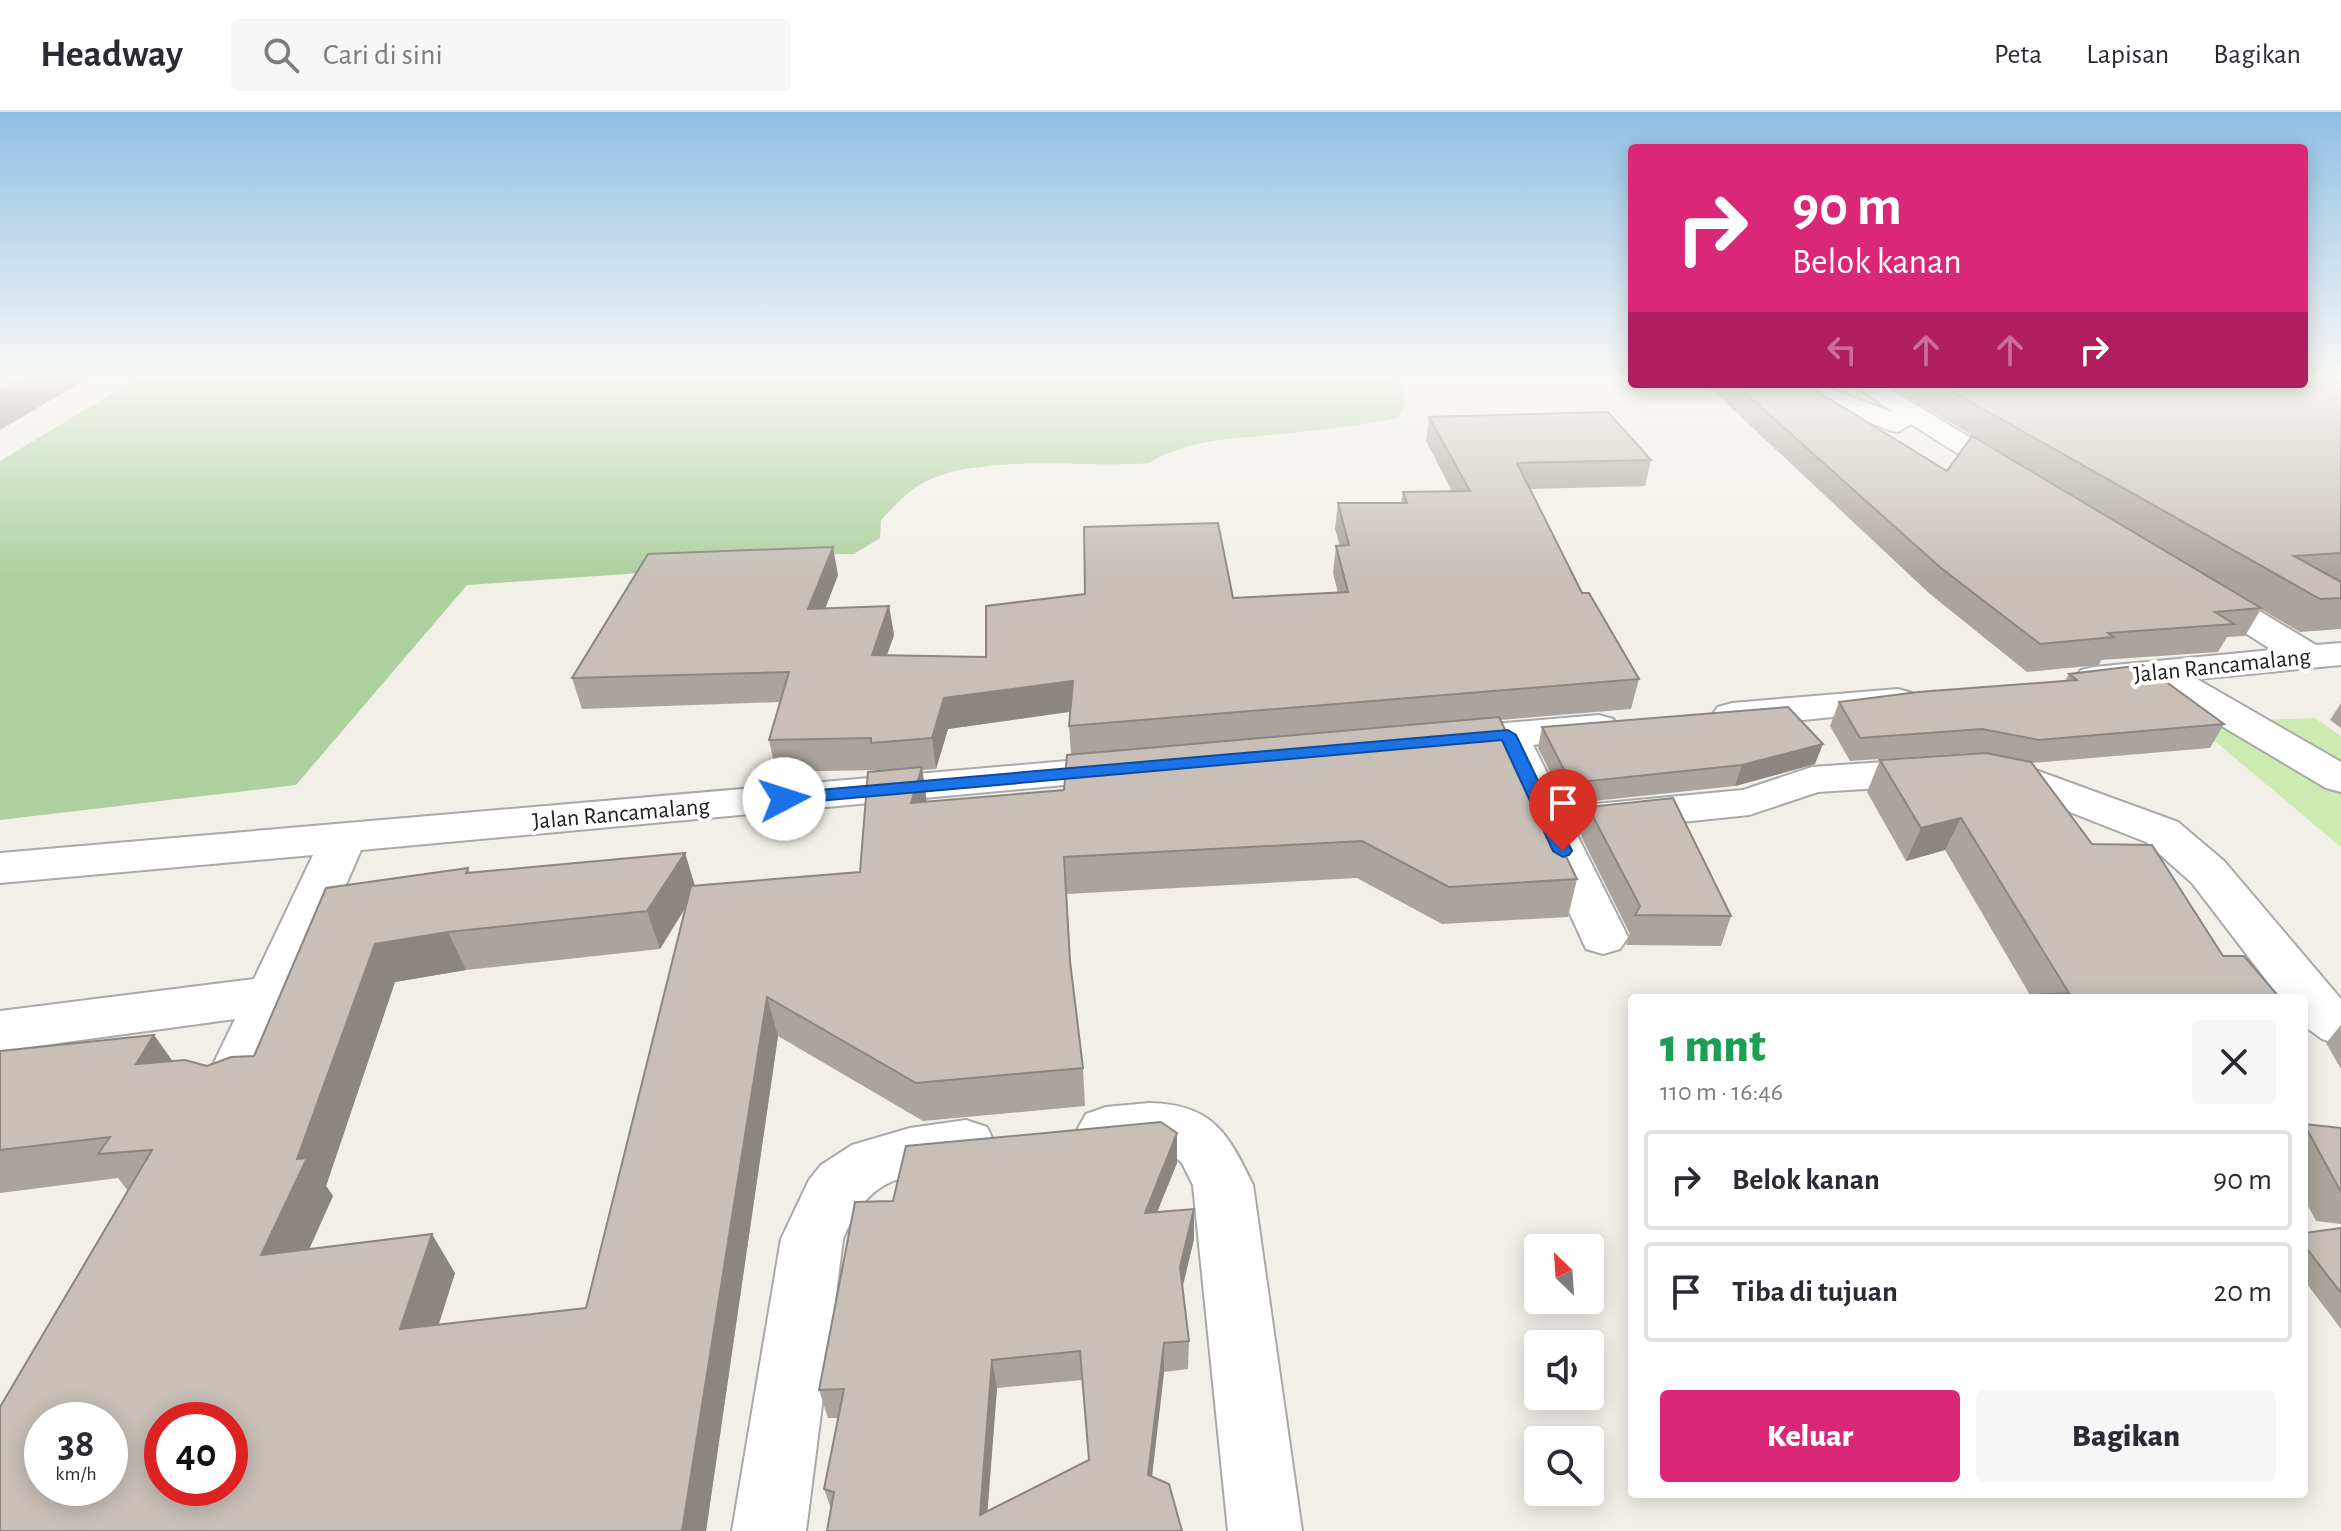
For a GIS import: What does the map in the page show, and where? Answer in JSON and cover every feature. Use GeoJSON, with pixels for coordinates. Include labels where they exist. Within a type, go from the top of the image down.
{"type":"FeatureCollection","features":[{"type":"Feature","properties":{"kind":"street"},"geometry":{"type":"LineString","coordinates":[[1951,442],[1967,448]]}},
{"type":"Feature","properties":{"kind":"street"},"geometry":{"type":"LineString","coordinates":[[1958,442],[2041,493]]}},
{"type":"Feature","properties":{"kind":"street"},"geometry":{"type":"LineString","coordinates":[[2173,574],[2324,655]]}},
{"type":"Feature","properties":{"kind":"street","name":"Jalan Rancamalang"},"geometry":{"type":"LineString","coordinates":[[2050,683],[2324,655]]}},
{"type":"Feature","properties":{"kind":"street"},"geometry":{"type":"LineString","coordinates":[[2156,671],[2341,779]]}},
{"type":"Feature","properties":{"kind":"street"},"geometry":{"type":"LineString","coordinates":[[1696,718],[1930,697]]}},
{"type":"Feature","properties":{"kind":"street"},"geometry":{"type":"LineString","coordinates":[[1413,743],[1633,724]]}},
{"type":"Feature","properties":{"kind":"street"},"geometry":{"type":"LineString","coordinates":[[1508,735],[1603,937]]}},
{"type":"Feature","properties":{"kind":"street","name":"Jalan Rancamalang"},"geometry":{"type":"LineString","coordinates":[[0,868],[340,847],[1162,765]]}},
{"type":"Feature","properties":{"kind":"street"},"geometry":{"type":"LineString","coordinates":[[1550,822],[1749,802],[1812,780],[1971,769],[2019,777],[2162,832],[2208,872],[2305,994]]}},
{"type":"Feature","properties":{"kind":"street"},"geometry":{"type":"LineString","coordinates":[[233,1081],[340,847]]}},
{"type":"Feature","properties":{"kind":"street"},"geometry":{"type":"LineString","coordinates":[[0,1031],[272,995]]}},
{"type":"Feature","properties":{"kind":"street"},"geometry":{"type":"LineString","coordinates":[[2308,997],[2318,1010],[2341,1025]]}},
{"type":"Feature","properties":{"kind":"street"},"geometry":{"type":"LineString","coordinates":[[769,1531],[812,1239],[832,1196],[860,1170],[903,1150],[1165,1125],[1191,1132],[1211,1154],[1223,1185],[1265,1531]]}},
{"type":"Feature","properties":{"kind":"green space"},"geometry":{"type":"Polygon","coordinates":[[[31,442],[1206,442],[1180,449],[1149,463],[993,465],[934,478],[908,493],[881,520],[880,538],[854,554],[775,555],[640,573],[467,585],[296,785],[0,820],[0,461],[31,442]]]}},
{"type":"Feature","properties":{"kind":"green space"},"geometry":{"type":"Polygon","coordinates":[[[2315,718],[2341,736],[2341,847],[2193,723],[2315,718]]]}},
{"type":"Feature","properties":{"kind":"building"},"geometry":{"type":"Polygon","coordinates":[[[1443,442],[1635,442],[1651,460],[1517,463],[1582,593],[1589,593],[1639,679],[1069,726],[1073,681],[944,698],[932,738],[871,743],[871,738],[769,740],[789,672],[572,678],[648,554],[833,547],[808,609],[889,606],[872,655],[986,657],[986,606],[1085,594],[1084,527],[1218,523],[1233,598],[1348,592],[1336,546],[1349,545],[1338,503],[1407,503],[1403,492],[1470,491],[1443,442]]]}},
{"type":"Feature","properties":{"kind":"building"},"geometry":{"type":"Polygon","coordinates":[[[1800,442],[1900,442],[1947,471],[1968,442],[1982,442],[2261,608],[2215,612],[2234,624],[2108,633],[2114,637],[2040,644],[1941,568],[1800,442]]]}},
{"type":"Feature","properties":{"kind":"building"},"geometry":{"type":"Polygon","coordinates":[[[2042,442],[2341,442],[2341,553],[2294,556],[2341,582],[2341,598],[2320,599],[2042,442]]]}},
{"type":"Feature","properties":{"kind":"building"},"geometry":{"type":"Polygon","coordinates":[[[2143,665],[2224,724],[2039,740],[1982,729],[1860,738],[1839,702],[1918,692],[2077,680],[2069,674],[2143,665]]]}},
{"type":"Feature","properties":{"kind":"building"},"geometry":{"type":"Polygon","coordinates":[[[1788,707],[1823,744],[1742,765],[1571,783],[1542,727],[1788,707]]]}},
{"type":"Feature","properties":{"kind":"building"},"geometry":{"type":"Polygon","coordinates":[[[1499,717],[1577,879],[1449,887],[1362,841],[1064,857],[1070,961],[1083,1068],[916,1083],[767,997],[682,1531],[0,1531],[0,1407],[152,1150],[98,1154],[110,1137],[0,1150],[0,1051],[154,1035],[136,1064],[185,1060],[207,1066],[231,1057],[254,1056],[326,888],[468,868],[466,873],[685,853],[647,911],[448,932],[375,944],[297,1159],[307,1158],[261,1255],[432,1234],[400,1329],[586,1308],[691,886],[860,872],[868,772],[922,767],[911,803],[1064,790],[1067,755],[1499,717]]]}},
{"type":"Feature","properties":{"kind":"building"},"geometry":{"type":"Polygon","coordinates":[[[1986,753],[2031,762],[2092,844],[2152,845],[2223,956],[2244,956],[2277,994],[2053,994],[2069,993],[1961,818],[1921,828],[1880,760],[1986,753]]]}},
{"type":"Feature","properties":{"kind":"building"},"geometry":{"type":"Polygon","coordinates":[[[1673,798],[1731,916],[1635,915],[1640,906],[1588,807],[1673,798]]]}},
{"type":"Feature","properties":{"kind":"building"},"geometry":{"type":"Polygon","coordinates":[[[1161,1122],[1177,1133],[1145,1213],[1194,1209],[1180,1267],[1189,1341],[1164,1343],[1148,1475],[1169,1484],[1182,1531],[827,1531],[834,1492],[824,1489],[844,1389],[819,1390],[855,1202],[893,1201],[906,1146],[1161,1122]],[[1080,1351],[992,1360],[980,1515],[1089,1460],[1080,1351]]]}},
{"type":"Feature","properties":{"kind":"building"},"geometry":{"type":"Polygon","coordinates":[[[2308,1124],[2341,1128],[2341,1192],[2308,1131],[2308,1124]]]}},
{"type":"Feature","properties":{"kind":"building"},"geometry":{"type":"Polygon","coordinates":[[[2341,1228],[2341,1293],[2308,1250],[2308,1232],[2341,1228]]]}},
{"type":"Feature","properties":{"kind":"route"},"geometry":{"type":"LineString","coordinates":[[784,799],[1508,735],[1563,851]]}}]}
